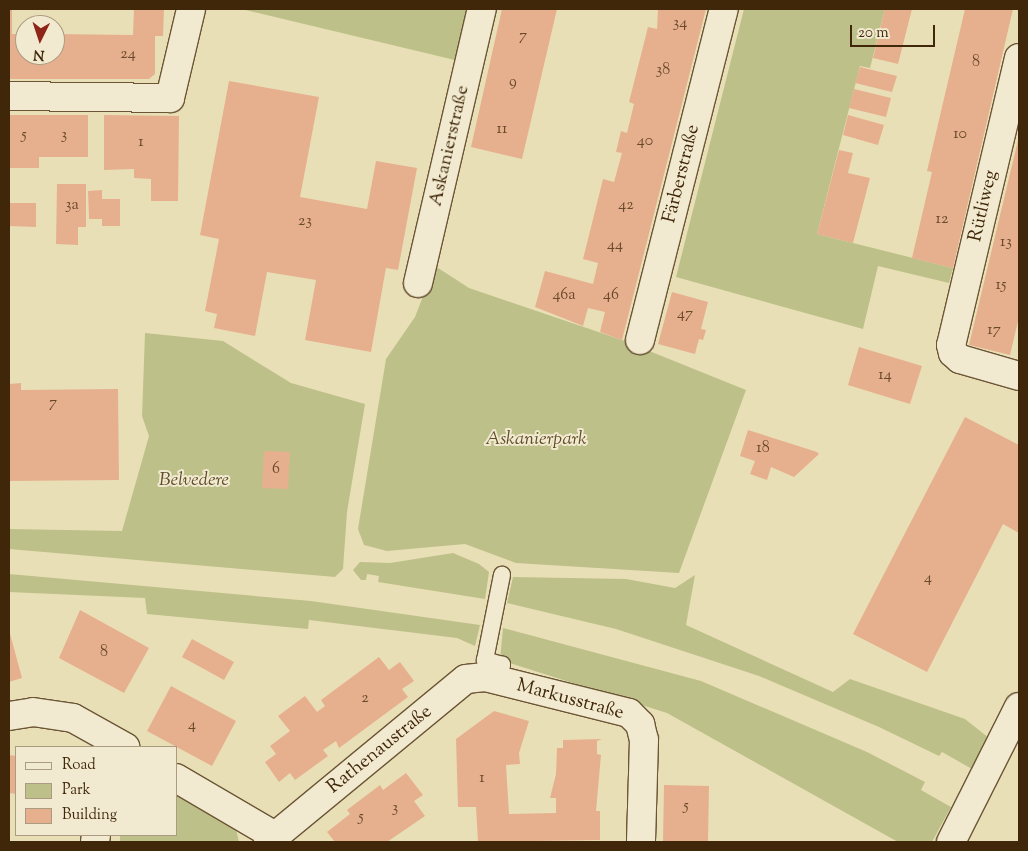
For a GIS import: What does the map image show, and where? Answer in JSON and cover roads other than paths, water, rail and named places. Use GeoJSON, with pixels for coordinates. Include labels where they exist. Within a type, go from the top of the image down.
{"type":"FeatureCollection","features":[{"type":"Feature","properties":{"kind":"street"},"geometry":{"type":"LineString","coordinates":[[9,96],[170,98],[191,9]]}},
{"type":"Feature","properties":{"kind":"street","name":"Askanierstraße"},"geometry":{"type":"LineString","coordinates":[[418,283],[482,9]]}},
{"type":"Feature","properties":{"kind":"street","name":"Färberstraße"},"geometry":{"type":"LineString","coordinates":[[640,340],[724,9]]}},
{"type":"Feature","properties":{"kind":"street","name":"Rütliweg"},"geometry":{"type":"LineString","coordinates":[[1019,58],[951,346],[953,353],[960,359],[1019,376]]}},
{"type":"Feature","properties":{"kind":"street","name":"Rathenaustraße"},"geometry":{"type":"LineString","coordinates":[[272,839],[466,680],[485,677],[498,680]]}},
{"type":"Feature","properties":{"kind":"street","name":"Markusstraße"},"geometry":{"type":"LineString","coordinates":[[498,680],[628,714],[640,724],[644,740],[641,842]]}},
{"type":"Feature","properties":{"kind":"street"},"geometry":{"type":"LineString","coordinates":[[951,842],[1019,707]]}},
{"type":"Feature","properties":{"kind":"street"},"geometry":{"type":"LineString","coordinates":[[9,716],[33,712],[74,718],[113,744]]}},
{"type":"Feature","properties":{"kind":"street"},"geometry":{"type":"LineString","coordinates":[[178,779],[272,839]]}},
{"type":"Feature","properties":{"kind":"lane"},"geometry":{"type":"LineString","coordinates":[[498,680],[502,664],[485,660],[502,575]]}},
{"type":"Feature","properties":{"kind":"park label","name":"Askanierpark"},"geometry":{"type":"Point","coordinates":[536,440]}},
{"type":"Feature","properties":{"kind":"park label","name":"Belvedere"},"geometry":{"type":"Point","coordinates":[194,481]}}]}
